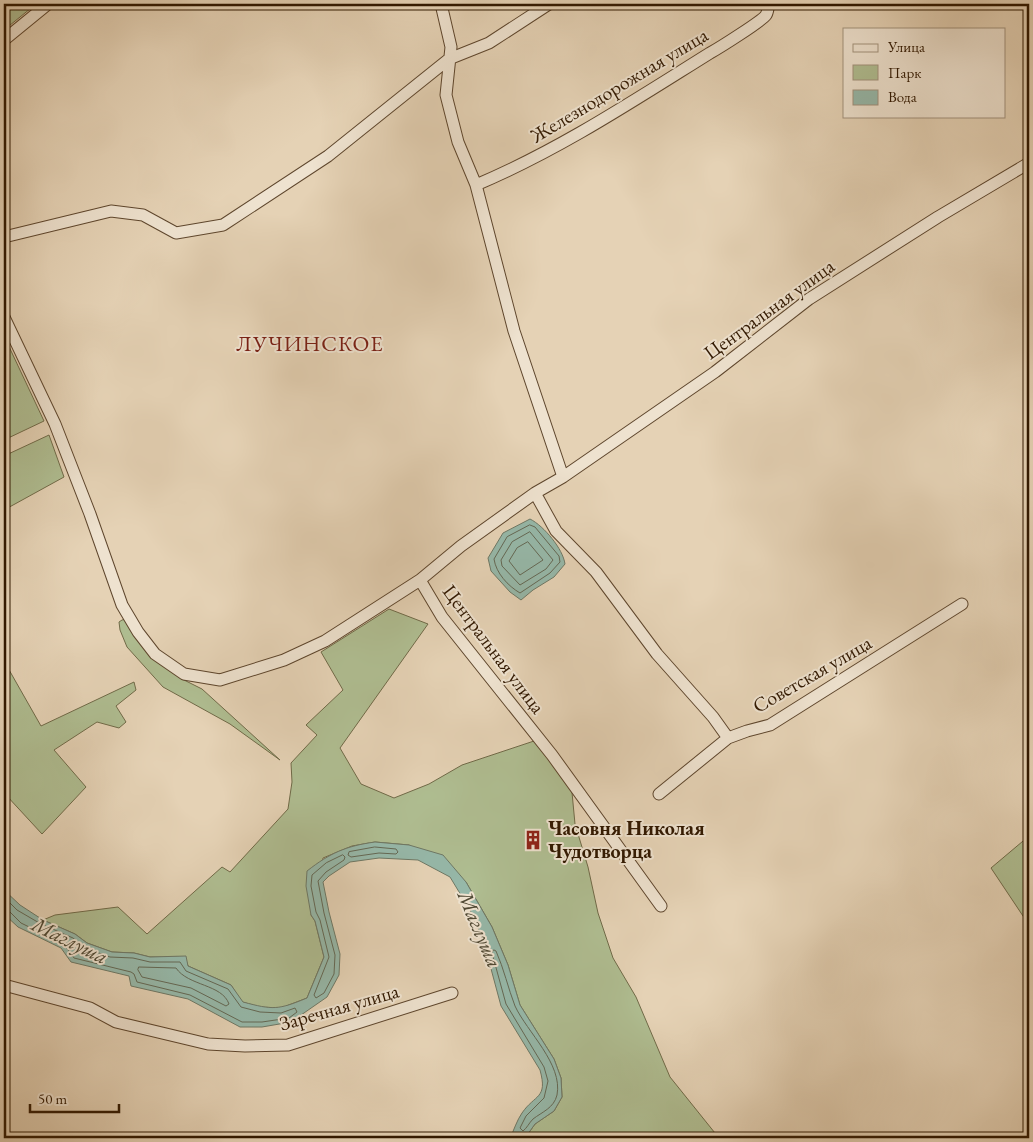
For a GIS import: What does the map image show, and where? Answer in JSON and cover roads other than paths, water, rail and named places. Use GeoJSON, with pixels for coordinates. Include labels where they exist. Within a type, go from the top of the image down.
{"type":"FeatureCollection","features":[{"type":"Feature","properties":{"kind":"street"},"geometry":{"type":"LineString","coordinates":[[4,40],[48,4]]}},
{"type":"Feature","properties":{"kind":"street"},"geometry":{"type":"LineString","coordinates":[[441,4],[451,48],[446,95],[458,142],[476,185],[514,331],[563,477]]}},
{"type":"Feature","properties":{"kind":"street"},"geometry":{"type":"LineString","coordinates":[[4,236],[111,212],[143,215],[176,233],[223,225],[328,156],[449,59],[489,43],[549,4]]}},
{"type":"Feature","properties":{"kind":"street","name":"Железнодорожная улица"},"geometry":{"type":"LineString","coordinates":[[476,185],[510,171],[617,112],[766,16],[769,4]]}},
{"type":"Feature","properties":{"kind":"street","name":"Центральная улица"},"geometry":{"type":"LineString","coordinates":[[4,317],[55,424],[122,605],[138,632],[155,654],[184,674],[220,680],[284,660],[325,641],[420,580],[461,546],[535,493],[563,477],[715,372],[809,299],[1029,162]]}},
{"type":"Feature","properties":{"kind":"street"},"geometry":{"type":"LineString","coordinates":[[535,493],[556,531],[596,572],[657,654],[713,717],[728,738]]}},
{"type":"Feature","properties":{"kind":"street","name":"Центральная улица"},"geometry":{"type":"LineString","coordinates":[[420,580],[442,617],[540,739],[661,906]]}},
{"type":"Feature","properties":{"kind":"street","name":"Советская улица"},"geometry":{"type":"LineString","coordinates":[[659,794],[728,738],[746,730],[770,725],[962,604]]}},
{"type":"Feature","properties":{"kind":"street","name":"Заречная улица"},"geometry":{"type":"LineString","coordinates":[[4,985],[90,1008],[116,1022],[208,1044],[245,1046],[288,1045],[452,993]]}},
{"type":"Feature","properties":{"kind":"water"},"geometry":{"type":"Polygon","coordinates":[[[530,519],[552,538],[561,552],[565,564],[554,577],[521,600],[510,592],[491,571],[488,558],[503,533],[530,519]]]}},
{"type":"Feature","properties":{"kind":"water","name":"Маглуша"},"geometry":{"type":"Polygon","coordinates":[[[375,842],[409,845],[443,855],[466,882],[492,927],[508,965],[520,1005],[554,1059],[561,1078],[562,1097],[554,1111],[535,1124],[525,1138],[510,1138],[522,1113],[541,1091],[542,1079],[540,1070],[501,1006],[483,939],[470,910],[450,877],[418,860],[379,858],[350,862],[323,882],[340,954],[339,975],[327,997],[291,1022],[262,1027],[240,1027],[188,999],[131,986],[129,976],[71,962],[61,948],[18,927],[4,914],[4,890],[20,905],[43,920],[75,934],[87,943],[112,952],[134,953],[150,957],[186,956],[188,966],[231,985],[243,1002],[275,1008],[282,1007],[307,998],[324,957],[315,921],[311,915],[306,886],[307,871],[323,859],[339,851],[375,842]]]}},
{"type":"Feature","properties":{"kind":"place","name":"Часовня Николая Чудотворца"},"geometry":{"type":"Point","coordinates":[533,840]}},
{"type":"Feature","properties":{"kind":"district","name":"ЛУЧИНСКОЕ"},"geometry":{"type":"Point","coordinates":[310,343]}}]}
